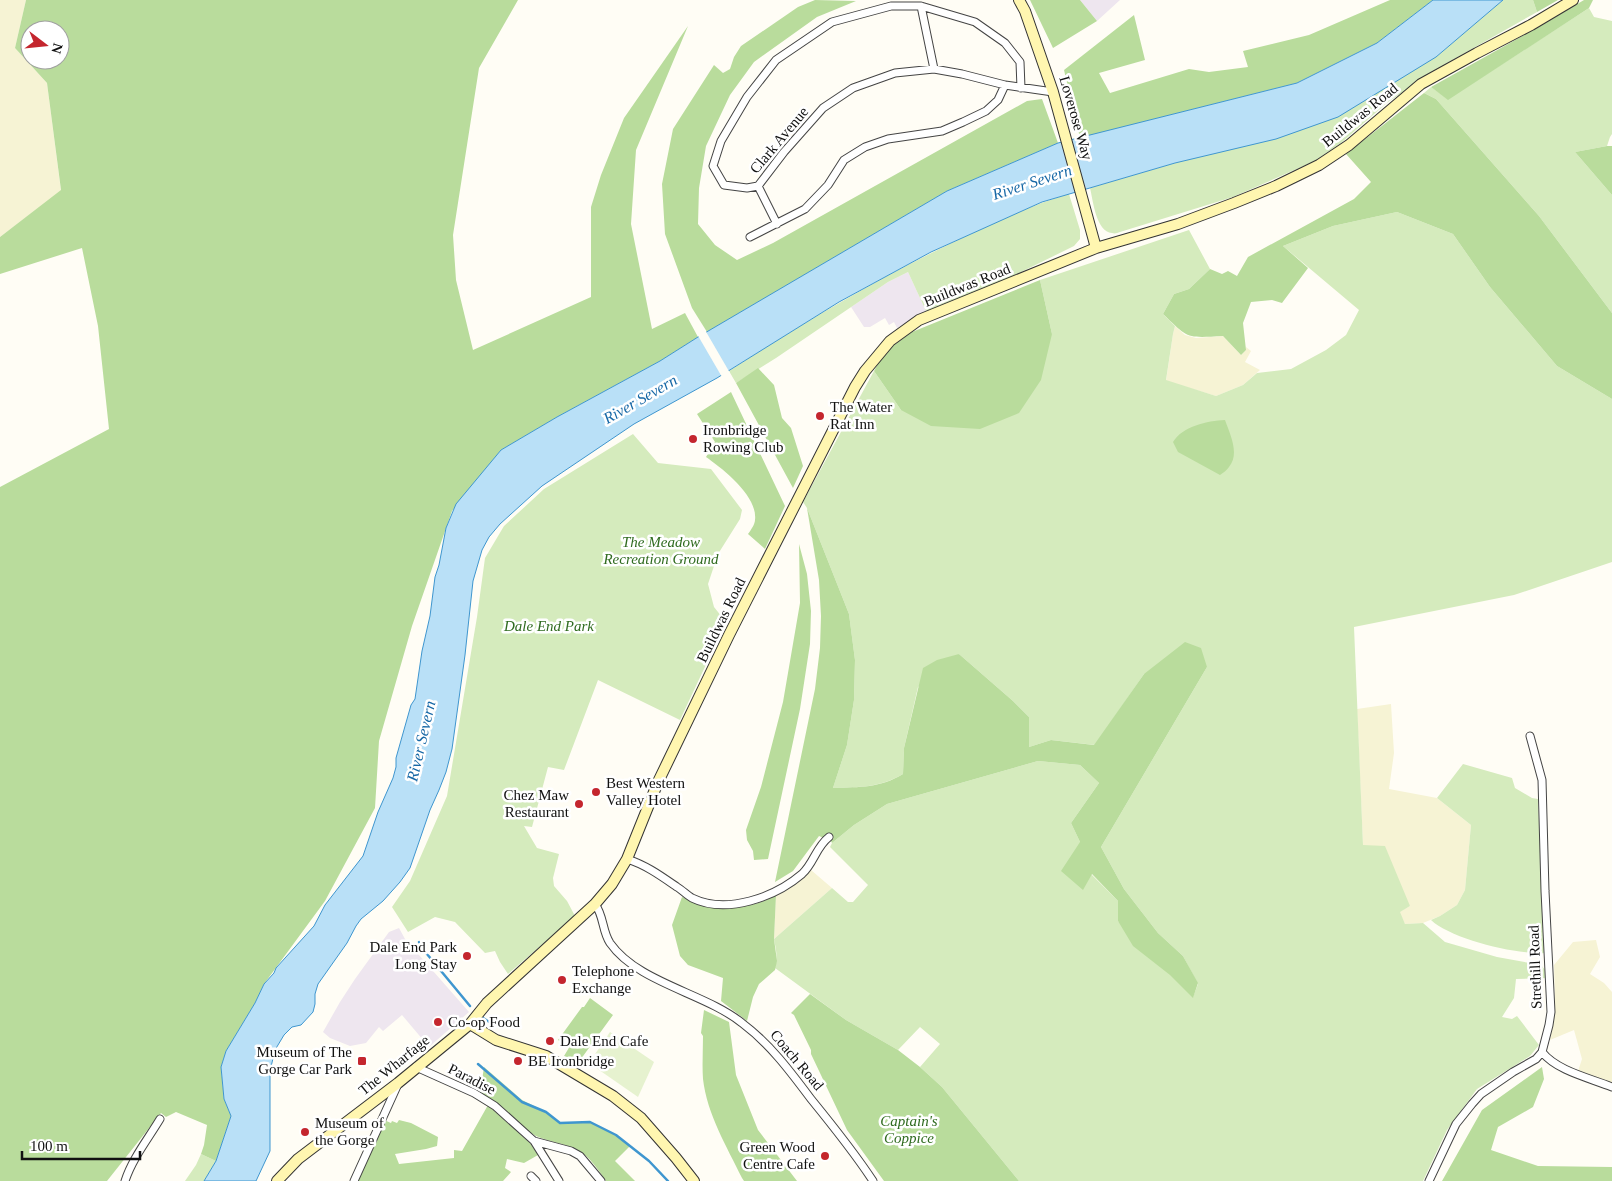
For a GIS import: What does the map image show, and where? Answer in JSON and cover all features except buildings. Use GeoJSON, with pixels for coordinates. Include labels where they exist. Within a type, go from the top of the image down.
{"type":"FeatureCollection","features":[{"type":"Feature","properties":{"kind":"street","name":"Loverose Way"},"geometry":{"type":"LineString","coordinates":[[1019,0],[1053,92],[1096,248]]}},
{"type":"Feature","properties":{"kind":"street","name":"Buildwas Road"},"geometry":{"type":"LineString","coordinates":[[628,859],[658,782],[729,635],[855,387],[878,353],[890,341],[919,320],[1096,248],[1178,224],[1276,186],[1319,166],[1349,145],[1421,84],[1531,25],[1573,0]]}},
{"type":"Feature","properties":{"kind":"street","name":"Clark Avenue"},"geometry":{"type":"LineString","coordinates":[[1021,88],[1020,62],[1005,43],[975,22],[921,6],[891,6],[832,22],[776,60],[747,97],[721,141],[713,166],[724,185],[747,188],[758,186],[784,152],[823,108],[853,88],[895,73],[934,70],[962,74],[1021,88],[1053,92]]}},
{"type":"Feature","properties":{"kind":"street"},"geometry":{"type":"LineString","coordinates":[[921,6],[934,70]]}},
{"type":"Feature","properties":{"kind":"street"},"geometry":{"type":"LineString","coordinates":[[750,237],[805,209],[828,185],[844,160],[865,146],[888,139],[942,131],[963,122],[986,111],[998,100],[1005,85]]}},
{"type":"Feature","properties":{"kind":"street"},"geometry":{"type":"LineString","coordinates":[[758,186],[777,224]]}},
{"type":"Feature","properties":{"kind":"street","name":"Strethill Road"},"geometry":{"type":"LineString","coordinates":[[1530,736],[1542,780],[1551,1012],[1542,1052]]}},
{"type":"Feature","properties":{"kind":"street"},"geometry":{"type":"LineString","coordinates":[[628,859],[644,865],[692,898],[714,904],[729,904],[767,895],[793,881],[807,869],[820,840],[829,837]]}},
{"type":"Feature","properties":{"kind":"street","name":"The Wharfage"},"geometry":{"type":"LineString","coordinates":[[277,1181],[298,1159],[398,1083],[470,1024],[487,1003],[595,904],[612,884],[628,859]]}},
{"type":"Feature","properties":{"kind":"street","name":"Coach Road"},"geometry":{"type":"LineString","coordinates":[[595,904],[601,914],[610,943],[628,961],[674,988],[723,1010],[742,1022],[767,1044],[855,1154],[873,1181]]}},
{"type":"Feature","properties":{"kind":"street"},"geometry":{"type":"LineString","coordinates":[[470,1024],[496,1040],[546,1056],[562,1064],[613,1096],[648,1126],[694,1181]]}},
{"type":"Feature","properties":{"kind":"street"},"geometry":{"type":"LineString","coordinates":[[1429,1181],[1456,1124],[1472,1104],[1481,1094],[1536,1059],[1542,1052],[1547,1058],[1566,1069],[1612,1087]]}},
{"type":"Feature","properties":{"kind":"street","name":"Paradise"},"geometry":{"type":"LineString","coordinates":[[416,1067],[487,1100],[534,1141],[559,1181]]}},
{"type":"Feature","properties":{"kind":"street"},"geometry":{"type":"LineString","coordinates":[[354,1181],[374,1134],[394,1096],[398,1083]]}},
{"type":"Feature","properties":{"kind":"street"},"geometry":{"type":"LineString","coordinates":[[125,1181],[160,1119]]}},
{"type":"Feature","properties":{"kind":"street","name":"Paradise"},"geometry":{"type":"LineString","coordinates":[[534,1141],[571,1151],[580,1156],[601,1181]]}},
{"type":"Feature","properties":{"kind":"shaded area"},"geometry":{"type":"Polygon","coordinates":[[[0,0],[26,0],[15,48],[20,53],[20,70],[35,70],[47,83],[61,191],[0,237],[0,0]]]}},
{"type":"Feature","properties":{"kind":"shaded area"},"geometry":{"type":"Polygon","coordinates":[[[1080,0],[1120,0],[1097,21],[1080,0]]]}},
{"type":"Feature","properties":{"kind":"shaded area"},"geometry":{"type":"Polygon","coordinates":[[[908,272],[926,311],[897,328],[894,322],[889,325],[885,318],[870,327],[864,327],[851,307],[888,282],[908,272]]]}},
{"type":"Feature","properties":{"kind":"shaded area"},"geometry":{"type":"Polygon","coordinates":[[[1175,326],[1185,335],[1196,338],[1223,336],[1241,355],[1246,350],[1246,347],[1251,351],[1245,362],[1260,370],[1243,385],[1216,396],[1166,381],[1175,326]]]}},
{"type":"Feature","properties":{"kind":"shaded area"},"geometry":{"type":"Polygon","coordinates":[[[1391,704],[1394,753],[1389,789],[1437,798],[1471,825],[1465,890],[1457,905],[1440,916],[1423,923],[1405,924],[1399,912],[1410,906],[1363,845],[1357,709],[1391,704]]]}},
{"type":"Feature","properties":{"kind":"shaded area"},"geometry":{"type":"Polygon","coordinates":[[[811,870],[832,888],[774,939],[776,895],[805,877],[811,870]]]}},
{"type":"Feature","properties":{"kind":"shaded area"},"geometry":{"type":"Polygon","coordinates":[[[399,928],[405,939],[469,1012],[429,1047],[402,1015],[383,1031],[379,1027],[366,1043],[350,1046],[330,1038],[323,1032],[340,1002],[389,932],[399,928]]]}},
{"type":"Feature","properties":{"kind":"shaded area"},"geometry":{"type":"Polygon","coordinates":[[[1596,940],[1600,957],[1590,974],[1604,983],[1612,992],[1612,1084],[1578,1071],[1582,1059],[1574,1030],[1550,1040],[1555,999],[1554,965],[1573,942],[1596,940]]]}},
{"type":"Feature","properties":{"kind":"green space"},"geometry":{"type":"Polygon","coordinates":[[[26,0],[518,0],[479,68],[453,235],[456,280],[473,350],[591,297],[591,207],[601,175],[624,118],[688,26],[636,150],[631,224],[652,329],[685,313],[698,337],[660,361],[501,450],[452,511],[412,626],[379,741],[375,808],[325,901],[264,984],[255,1003],[226,1051],[221,1067],[224,1099],[231,1116],[216,1161],[201,1154],[207,1125],[176,1112],[166,1117],[161,1113],[107,1181],[0,1181],[0,487],[109,429],[98,326],[82,248],[0,274],[0,237],[61,190],[47,83],[35,70],[70,70],[70,20],[21,20],[26,0]]]}},
{"type":"Feature","properties":{"kind":"green space"},"geometry":{"type":"Polygon","coordinates":[[[815,0],[856,1],[817,17],[754,62],[730,95],[706,146],[699,188],[698,224],[715,245],[737,260],[773,243],[1027,101],[1042,99],[1058,143],[947,191],[707,332],[692,308],[665,234],[662,184],[673,129],[714,65],[723,73],[730,69],[734,57],[741,46],[798,7],[815,0]]]}},
{"type":"Feature","properties":{"kind":"green space"},"geometry":{"type":"Polygon","coordinates":[[[1030,0],[1080,0],[1097,21],[1053,48],[1030,0]]]}},
{"type":"Feature","properties":{"kind":"green space"},"geometry":{"type":"Polygon","coordinates":[[[1390,0],[1433,0],[1377,43],[1297,83],[1080,138],[1064,70],[1134,15],[1145,60],[1099,73],[1110,93],[1189,69],[1209,72],[1248,67],[1243,51],[1309,35],[1390,0]]]}},
{"type":"Feature","properties":{"kind":"green space"},"geometry":{"type":"Polygon","coordinates":[[[1503,0],[1533,0],[1537,12],[1447,63],[1388,102],[1341,143],[1315,161],[1233,197],[1117,233],[1107,231],[1102,227],[1094,207],[1090,188],[1175,163],[1436,57],[1503,0]]]}},
{"type":"Feature","properties":{"kind":"green space"},"geometry":{"type":"Polygon","coordinates":[[[1533,0],[1558,0],[1537,12],[1533,0]]]}},
{"type":"Feature","properties":{"kind":"green space"},"geometry":{"type":"Polygon","coordinates":[[[1584,0],[1593,0],[1589,8],[1448,100],[1431,87],[1542,25],[1584,0]]]}},
{"type":"Feature","properties":{"kind":"green space"},"geometry":{"type":"Polygon","coordinates":[[[1589,8],[1594,17],[1612,21],[1612,134],[1607,146],[1575,152],[1612,195],[1612,313],[1539,216],[1436,99],[1424,93],[1431,87],[1448,99],[1589,8]]]}},
{"type":"Feature","properties":{"kind":"green space"},"geometry":{"type":"Polygon","coordinates":[[[20,26],[20,53],[15,48],[20,26]]]}},
{"type":"Feature","properties":{"kind":"green space"},"geometry":{"type":"Polygon","coordinates":[[[1424,93],[1436,99],[1539,216],[1612,313],[1612,399],[1557,366],[1490,287],[1453,234],[1397,212],[1333,226],[1283,246],[1308,268],[1282,303],[1272,300],[1251,302],[1243,323],[1246,350],[1241,355],[1223,336],[1195,337],[1189,335],[1163,314],[1174,294],[1189,289],[1210,269],[1222,274],[1228,271],[1237,276],[1248,257],[1354,199],[1371,182],[1346,154],[1424,93]]]}},
{"type":"Feature","properties":{"kind":"green space"},"geometry":{"type":"Polygon","coordinates":[[[1612,146],[1612,195],[1575,152],[1612,146]]]}},
{"type":"Feature","properties":{"kind":"green space"},"geometry":{"type":"Polygon","coordinates":[[[1069,194],[1080,230],[1080,239],[1074,246],[1007,279],[926,311],[908,272],[888,282],[736,383],[729,371],[820,314],[913,262],[1011,216],[1069,194]]]}},
{"type":"Feature","properties":{"kind":"green space"},"geometry":{"type":"Polygon","coordinates":[[[1397,212],[1453,234],[1490,287],[1557,366],[1612,399],[1612,562],[1514,595],[1354,627],[1363,845],[1385,846],[1410,906],[1400,912],[1405,924],[1423,923],[1445,942],[1497,957],[1541,965],[1546,971],[1548,978],[1516,979],[1514,998],[1502,1017],[1512,1019],[1517,1016],[1539,1045],[1530,1056],[1477,1089],[1447,1130],[1423,1181],[1019,1181],[942,1087],[920,1067],[940,1044],[920,1027],[898,1050],[846,1020],[775,968],[777,957],[774,939],[832,888],[848,902],[853,902],[868,885],[830,847],[832,843],[854,825],[887,804],[1038,761],[1080,765],[1099,783],[1071,823],[1091,874],[1118,901],[1118,921],[1193,997],[1198,984],[1183,956],[1158,933],[1124,889],[1101,847],[1207,667],[1144,674],[1095,745],[1051,740],[1029,747],[1029,717],[959,654],[918,687],[904,748],[903,774],[877,784],[833,788],[847,745],[854,700],[855,660],[849,614],[803,502],[874,371],[901,410],[1052,334],[1040,280],[1189,230],[1210,269],[1189,289],[1174,294],[1163,314],[1175,326],[1166,380],[1216,396],[1243,385],[1257,373],[1291,369],[1326,350],[1346,335],[1359,310],[1283,246],[1333,226],[1397,212]]]}},
{"type":"Feature","properties":{"kind":"green space"},"geometry":{"type":"Polygon","coordinates":[[[1040,280],[1052,334],[1041,380],[1019,413],[980,429],[931,426],[901,410],[874,371],[890,348],[912,332],[1040,280]]]}},
{"type":"Feature","properties":{"kind":"green space"},"geometry":{"type":"Polygon","coordinates":[[[758,368],[774,385],[782,418],[791,428],[803,466],[793,488],[736,383],[758,368]]]}},
{"type":"Feature","properties":{"kind":"green space"},"geometry":{"type":"Polygon","coordinates":[[[731,392],[785,506],[765,549],[748,534],[755,522],[751,502],[730,476],[706,457],[715,442],[697,414],[731,392]]]}},
{"type":"Feature","properties":{"kind":"green space"},"geometry":{"type":"Polygon","coordinates":[[[1225,420],[1233,444],[1234,456],[1229,467],[1220,475],[1178,452],[1173,442],[1183,432],[1203,423],[1225,420]]]}},
{"type":"Feature","properties":{"kind":"green space","name":"Dale End Park"},"geometry":{"type":"Polygon","coordinates":[[[633,434],[658,463],[711,469],[742,510],[740,519],[718,554],[708,584],[714,607],[726,622],[680,720],[598,680],[564,770],[548,767],[532,827],[524,826],[537,848],[559,854],[553,878],[554,886],[567,901],[575,916],[508,974],[495,951],[485,953],[455,922],[435,917],[408,932],[392,907],[410,881],[447,796],[485,558],[504,526],[544,489],[633,434]]]}},
{"type":"Feature","properties":{"kind":"green space"},"geometry":{"type":"Polygon","coordinates":[[[807,508],[849,614],[855,660],[854,700],[847,745],[833,788],[878,784],[903,774],[904,748],[923,668],[937,660],[959,654],[1013,701],[1029,717],[1029,747],[1051,740],[1094,745],[1144,674],[1185,642],[1201,648],[1207,667],[1101,847],[1124,889],[1158,933],[1183,956],[1198,983],[1193,998],[1170,975],[1133,946],[1118,921],[1118,901],[1092,874],[1083,890],[1061,871],[1080,842],[1071,823],[1099,783],[1080,765],[1038,761],[887,804],[854,825],[832,843],[829,837],[819,836],[793,871],[775,882],[815,689],[820,648],[819,580],[807,508]]]}},
{"type":"Feature","properties":{"kind":"green space"},"geometry":{"type":"Polygon","coordinates":[[[799,544],[807,574],[811,611],[810,644],[800,709],[768,859],[754,860],[753,851],[747,840],[746,830],[761,787],[783,702],[800,603],[799,544]]]}},
{"type":"Feature","properties":{"kind":"green space"},"geometry":{"type":"Polygon","coordinates":[[[1463,764],[1512,778],[1515,788],[1532,798],[1538,799],[1545,953],[1518,951],[1485,944],[1453,933],[1431,920],[1457,905],[1465,890],[1471,825],[1437,798],[1463,764]]]}},
{"type":"Feature","properties":{"kind":"green space"},"geometry":{"type":"Polygon","coordinates":[[[776,895],[774,939],[777,961],[775,970],[759,984],[753,997],[747,1021],[721,1001],[723,978],[688,965],[680,956],[672,925],[682,897],[705,904],[729,907],[754,904],[776,895]]]}},
{"type":"Feature","properties":{"kind":"green space","name":"Captain's Coppice"},"geometry":{"type":"Polygon","coordinates":[[[810,994],[846,1020],[898,1050],[920,1067],[942,1087],[1019,1181],[884,1181],[847,1130],[811,1054],[811,1050],[794,1015],[791,1013],[810,994]]]}},
{"type":"Feature","properties":{"kind":"green space"},"geometry":{"type":"Polygon","coordinates":[[[590,998],[613,1015],[578,1063],[564,1056],[573,1041],[567,1037],[563,1043],[558,1040],[590,998]]]}},
{"type":"Feature","properties":{"kind":"green space"},"geometry":{"type":"Polygon","coordinates":[[[704,1010],[729,1022],[736,1075],[758,1130],[797,1181],[744,1181],[742,1178],[718,1130],[705,1092],[703,1079],[703,1036],[701,1033],[704,1010]]]}},
{"type":"Feature","properties":{"kind":"green space"},"geometry":{"type":"Polygon","coordinates":[[[610,1032],[654,1062],[638,1097],[589,1063],[610,1032]]]}},
{"type":"Feature","properties":{"kind":"green space"},"geometry":{"type":"Polygon","coordinates":[[[484,1067],[522,1100],[546,1112],[559,1123],[590,1122],[616,1135],[630,1146],[615,1161],[635,1181],[606,1181],[582,1153],[536,1136],[522,1126],[480,1094],[484,1067]]]}},
{"type":"Feature","properties":{"kind":"green space"},"geometry":{"type":"Polygon","coordinates":[[[1542,1067],[1544,1079],[1533,1107],[1498,1127],[1491,1150],[1538,1166],[1612,1167],[1612,1181],[1442,1181],[1482,1110],[1542,1067]]]}},
{"type":"Feature","properties":{"kind":"green space"},"geometry":{"type":"Polygon","coordinates":[[[488,1105],[530,1143],[538,1155],[524,1163],[507,1159],[505,1168],[511,1172],[503,1181],[356,1181],[384,1120],[391,1123],[392,1121],[397,1123],[399,1120],[411,1123],[438,1137],[437,1146],[395,1154],[399,1164],[454,1158],[454,1150],[462,1151],[488,1105]]]}},
{"type":"Feature","properties":{"kind":"green space"},"geometry":{"type":"Polygon","coordinates":[[[201,1154],[216,1161],[204,1181],[185,1181],[196,1165],[201,1154]]]}},
{"type":"Feature","properties":{"kind":"water","name":"River Severn"},"geometry":{"type":"Polygon","coordinates":[[[1433,0],[1503,0],[1436,57],[1338,117],[1276,139],[1175,163],[1042,202],[931,252],[839,302],[717,378],[634,424],[542,486],[500,524],[489,537],[482,550],[473,581],[452,749],[446,772],[430,810],[410,868],[383,901],[361,919],[347,943],[318,984],[313,1012],[301,1025],[292,1027],[284,1035],[275,1050],[270,1071],[270,1151],[256,1181],[204,1181],[216,1161],[231,1116],[224,1099],[221,1067],[226,1051],[255,1003],[264,984],[314,926],[325,905],[363,856],[378,812],[393,778],[396,758],[411,705],[415,699],[435,577],[446,528],[456,504],[501,450],[660,361],[947,191],[1058,143],[1297,83],[1377,43],[1433,0]]]}},
{"type":"Feature","properties":{"kind":"pier"},"geometry":{"type":"Polygon","coordinates":[[[705,330],[730,373],[722,377],[697,334],[705,330]]]}},
{"type":"Feature","properties":{"kind":"waterway"},"geometry":{"type":"LineString","coordinates":[[419,942],[470,1006]]}},
{"type":"Feature","properties":{"kind":"waterway"},"geometry":{"type":"LineString","coordinates":[[483,1018],[494,1025]]}},
{"type":"Feature","properties":{"kind":"waterway"},"geometry":{"type":"LineString","coordinates":[[478,1064],[522,1102],[546,1112],[560,1123],[590,1122],[616,1135],[649,1161],[668,1181]]}},
{"type":"Feature","properties":{"kind":"place","name":"The Water Rat Inn"},"geometry":{"type":"Point","coordinates":[820,416]}},
{"type":"Feature","properties":{"kind":"place","name":"Ironbridge Rowing Club"},"geometry":{"type":"Point","coordinates":[693,439]}},
{"type":"Feature","properties":{"kind":"place","name":"Best Western Valley Hotel"},"geometry":{"type":"Point","coordinates":[596,792]}},
{"type":"Feature","properties":{"kind":"place","name":"Chez Maw Restaurant"},"geometry":{"type":"Point","coordinates":[579,804]}},
{"type":"Feature","properties":{"kind":"place","name":"Dale End Park Long Stay"},"geometry":{"type":"Point","coordinates":[467,956]}},
{"type":"Feature","properties":{"kind":"place","name":"Telephone Exchange"},"geometry":{"type":"Point","coordinates":[562,980]}},
{"type":"Feature","properties":{"kind":"place","name":"Co-op Food"},"geometry":{"type":"Point","coordinates":[438,1022]}},
{"type":"Feature","properties":{"kind":"place","name":"Dale End Cafe"},"geometry":{"type":"Point","coordinates":[550,1041]}},
{"type":"Feature","properties":{"kind":"place","name":"Museum of The Gorge Car Park"},"geometry":{"type":"Point","coordinates":[362,1061]}},
{"type":"Feature","properties":{"kind":"place","name":"BE Ironbridge"},"geometry":{"type":"Point","coordinates":[518,1061]}},
{"type":"Feature","properties":{"kind":"place","name":"Museum of the Gorge"},"geometry":{"type":"Point","coordinates":[305,1132]}},
{"type":"Feature","properties":{"kind":"place","name":"Green Wood Centre Cafe"},"geometry":{"type":"Point","coordinates":[825,1156]}},
{"type":"Feature","properties":{"kind":"park label","name":"The Meadow Recreation Ground"},"geometry":{"type":"Point","coordinates":[661,550]}}]}
